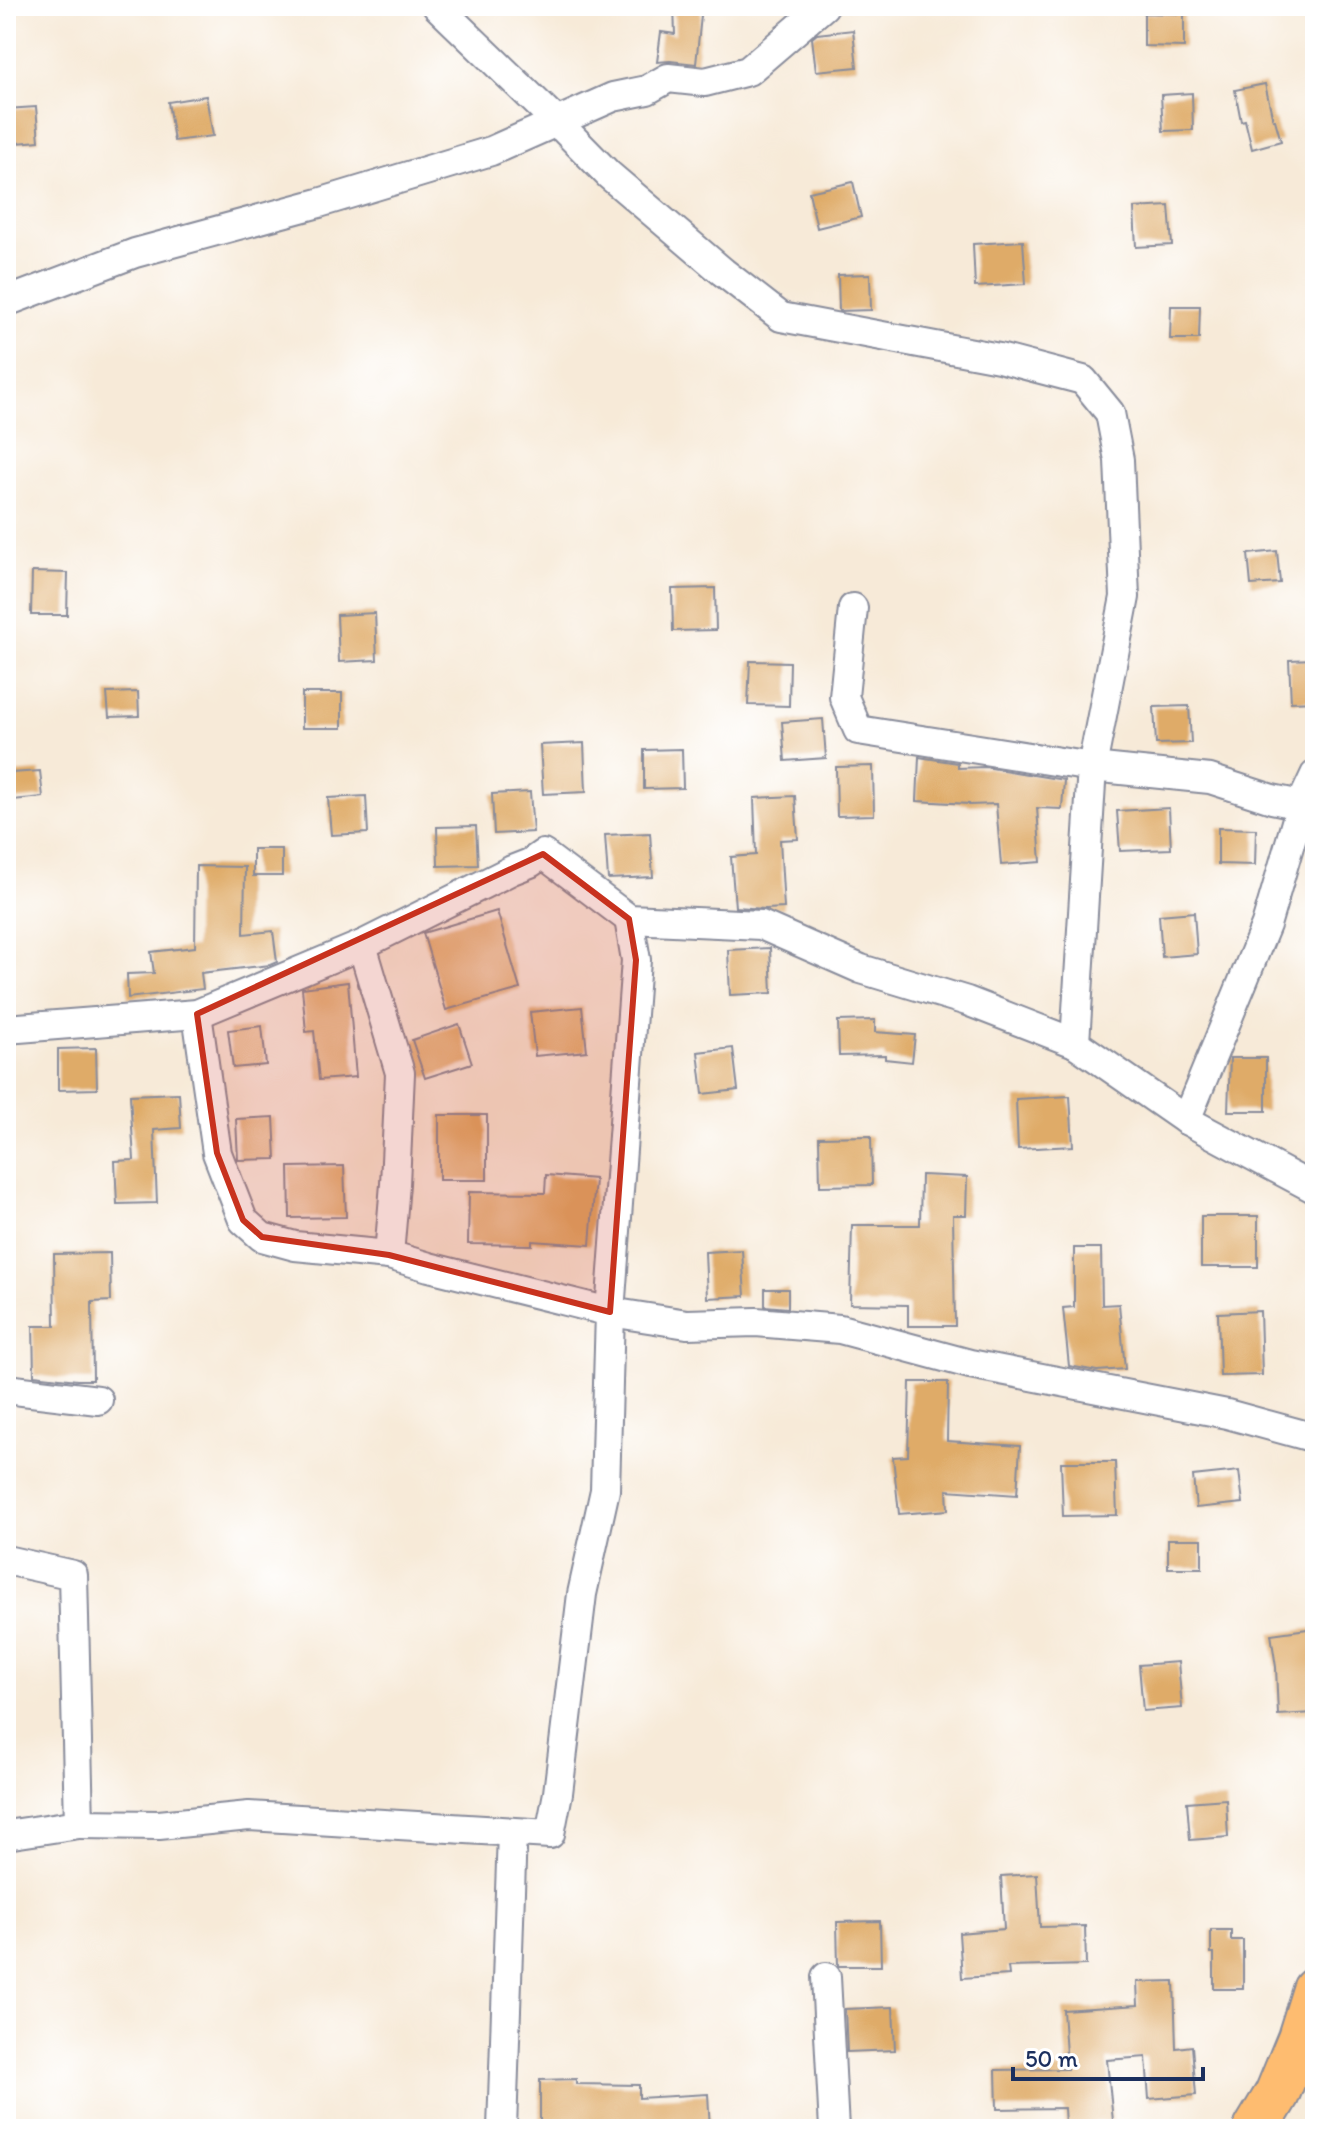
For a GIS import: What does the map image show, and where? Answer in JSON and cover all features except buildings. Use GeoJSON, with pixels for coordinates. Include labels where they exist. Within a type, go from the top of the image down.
{"type":"FeatureCollection","features":[{"type":"Feature","properties":{"kind":"main road"},"geometry":{"type":"LineString","coordinates":[[1256,2129],[1277,2094],[1315,1990]]}},
{"type":"Feature","properties":{"kind":"street"},"geometry":{"type":"LineString","coordinates":[[437,6],[609,175],[781,317],[999,358],[1083,380],[1110,413],[1119,460],[1125,597],[1092,767],[1075,1043]]}},
{"type":"Feature","properties":{"kind":"street"},"geometry":{"type":"LineString","coordinates":[[6,302],[135,253],[319,203],[491,151],[613,97],[647,90],[668,78],[705,82],[748,71],[824,6]]}},
{"type":"Feature","properties":{"kind":"street"},"geometry":{"type":"LineString","coordinates":[[853,608],[844,697],[858,730],[1092,767],[1210,779],[1301,805]]}},
{"type":"Feature","properties":{"kind":"street"},"geometry":{"type":"LineString","coordinates":[[1186,1120],[1266,925],[1301,805],[1315,775]]}},
{"type":"Feature","properties":{"kind":"street"},"geometry":{"type":"LineString","coordinates":[[6,1029],[197,1014],[362,945],[543,854],[629,919],[761,925],[861,969],[967,1001],[1075,1043],[1186,1120],[1315,1189]]}},
{"type":"Feature","properties":{"kind":"street"},"geometry":{"type":"LineString","coordinates":[[6,1835],[79,1824],[159,1825],[249,1816],[550,1834],[558,1793],[582,1594],[605,1490],[610,1312],[636,960],[629,919]]}},
{"type":"Feature","properties":{"kind":"street"},"geometry":{"type":"LineString","coordinates":[[362,945],[400,1073],[389,1255]]}},
{"type":"Feature","properties":{"kind":"street"},"geometry":{"type":"LineString","coordinates":[[197,1014],[217,1153],[243,1220],[262,1237],[295,1246],[389,1255],[610,1312],[687,1324],[756,1322],[840,1329],[970,1364],[1227,1414],[1315,1438]]}},
{"type":"Feature","properties":{"kind":"street"},"geometry":{"type":"LineString","coordinates":[[6,1389],[98,1400]]}},
{"type":"Feature","properties":{"kind":"street"},"geometry":{"type":"LineString","coordinates":[[6,1560],[73,1575],[79,1824]]}},
{"type":"Feature","properties":{"kind":"street"},"geometry":{"type":"LineString","coordinates":[[502,2129],[512,1832]]}},
{"type":"Feature","properties":{"kind":"street"},"geometry":{"type":"LineString","coordinates":[[826,1977],[834,2129]]}},
{"type":"Feature","properties":{"kind":"highlighted area"},"geometry":{"type":"Polygon","coordinates":[[[543,854],[629,919],[636,960],[610,1312],[389,1255],[262,1237],[243,1220],[217,1153],[197,1014],[543,854]]]}}]}
